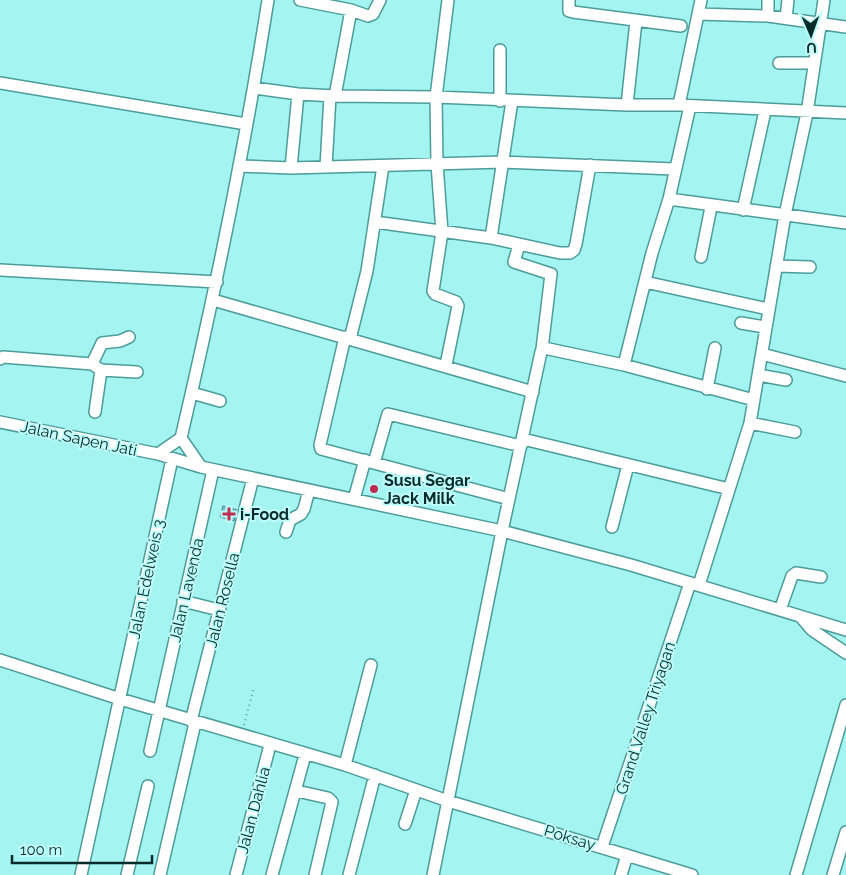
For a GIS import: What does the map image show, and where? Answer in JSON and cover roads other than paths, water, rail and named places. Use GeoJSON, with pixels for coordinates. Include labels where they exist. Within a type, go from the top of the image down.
{"type":"FeatureCollection","features":[{"type":"Feature","properties":{"kind":"street"},"geometry":{"type":"LineString","coordinates":[[158,454],[181,438],[217,282],[240,166],[268,0]]}},
{"type":"Feature","properties":{"kind":"street"},"geometry":{"type":"LineString","coordinates":[[300,0],[351,10],[368,16],[372,14],[380,0]]}},
{"type":"Feature","properties":{"kind":"street"},"geometry":{"type":"LineString","coordinates":[[446,365],[458,306],[456,302],[433,293],[435,265],[442,232],[437,164],[436,97],[448,0]]}},
{"type":"Feature","properties":{"kind":"street"},"geometry":{"type":"LineString","coordinates":[[569,0],[569,11],[573,12],[681,26]]}},
{"type":"Feature","properties":{"kind":"street"},"geometry":{"type":"LineString","coordinates":[[624,365],[669,199],[701,0]]}},
{"type":"Feature","properties":{"kind":"street"},"geometry":{"type":"LineString","coordinates":[[768,0],[768,16]]}},
{"type":"Feature","properties":{"kind":"street"},"geometry":{"type":"LineString","coordinates":[[786,18],[788,0]]}},
{"type":"Feature","properties":{"kind":"street","name":"Grand Valley Triyagan"},"geometry":{"type":"LineString","coordinates":[[602,847],[729,489],[750,423],[785,215],[807,113],[813,63],[824,0]]}},
{"type":"Feature","properties":{"kind":"street"},"geometry":{"type":"LineString","coordinates":[[326,167],[333,96],[351,10]]}},
{"type":"Feature","properties":{"kind":"street"},"geometry":{"type":"LineString","coordinates":[[698,14],[768,16],[846,27]]}},
{"type":"Feature","properties":{"kind":"street"},"geometry":{"type":"LineString","coordinates":[[627,105],[636,21]]}},
{"type":"Feature","properties":{"kind":"street"},"geometry":{"type":"LineString","coordinates":[[500,50],[500,101]]}},
{"type":"Feature","properties":{"kind":"street"},"geometry":{"type":"LineString","coordinates":[[779,63],[813,63]]}},
{"type":"Feature","properties":{"kind":"street"},"geometry":{"type":"LineString","coordinates":[[0,83],[246,124]]}},
{"type":"Feature","properties":{"kind":"street"},"geometry":{"type":"LineString","coordinates":[[254,88],[298,94],[333,96],[436,97],[500,101],[684,106],[807,113],[846,113]]}},
{"type":"Feature","properties":{"kind":"street"},"geometry":{"type":"LineString","coordinates":[[291,168],[298,94]]}},
{"type":"Feature","properties":{"kind":"street"},"geometry":{"type":"LineString","coordinates":[[491,238],[512,101]]}},
{"type":"Feature","properties":{"kind":"street"},"geometry":{"type":"LineString","coordinates":[[743,210],[765,111]]}},
{"type":"Feature","properties":{"kind":"street"},"geometry":{"type":"LineString","coordinates":[[240,166],[291,168],[503,162],[590,164],[674,169]]}},
{"type":"Feature","properties":{"kind":"street"},"geometry":{"type":"LineString","coordinates":[[375,222],[491,238],[560,253],[570,252],[574,250],[590,164]]}},
{"type":"Feature","properties":{"kind":"street"},"geometry":{"type":"LineString","coordinates":[[383,166],[367,271],[320,446],[323,450],[509,499]]}},
{"type":"Feature","properties":{"kind":"street"},"geometry":{"type":"LineString","coordinates":[[669,199],[711,207],[846,223]]}},
{"type":"Feature","properties":{"kind":"street"},"geometry":{"type":"LineString","coordinates":[[701,257],[711,207]]}},
{"type":"Feature","properties":{"kind":"street"},"geometry":{"type":"LineString","coordinates":[[433,875],[502,531],[542,350],[551,274],[517,265],[514,259],[518,244]]}},
{"type":"Feature","properties":{"kind":"street"},"geometry":{"type":"LineString","coordinates":[[776,266],[810,267]]}},
{"type":"Feature","properties":{"kind":"street"},"geometry":{"type":"LineString","coordinates":[[0,270],[217,282]]}},
{"type":"Feature","properties":{"kind":"street"},"geometry":{"type":"LineString","coordinates":[[645,282],[768,309]]}},
{"type":"Feature","properties":{"kind":"street"},"geometry":{"type":"LineString","coordinates":[[213,300],[446,365],[533,392]]}},
{"type":"Feature","properties":{"kind":"street"},"geometry":{"type":"LineString","coordinates":[[741,323],[765,327]]}},
{"type":"Feature","properties":{"kind":"street"},"geometry":{"type":"LineString","coordinates":[[94,412],[97,367],[96,351],[102,343],[120,341],[129,337]]}},
{"type":"Feature","properties":{"kind":"street"},"geometry":{"type":"LineString","coordinates":[[542,350],[550,348],[624,365],[707,389],[754,400]]}},
{"type":"Feature","properties":{"kind":"street"},"geometry":{"type":"LineString","coordinates":[[707,389],[715,348]]}},
{"type":"Feature","properties":{"kind":"street"},"geometry":{"type":"LineString","coordinates":[[762,354],[846,376]]}},
{"type":"Feature","properties":{"kind":"street"},"geometry":{"type":"LineString","coordinates":[[0,359],[3,357],[137,372]]}},
{"type":"Feature","properties":{"kind":"street"},"geometry":{"type":"LineString","coordinates":[[759,375],[786,380]]}},
{"type":"Feature","properties":{"kind":"street"},"geometry":{"type":"LineString","coordinates":[[192,392],[220,401]]}},
{"type":"Feature","properties":{"kind":"street"},"geometry":{"type":"LineString","coordinates":[[354,499],[388,414],[628,465],[729,489]]}},
{"type":"Feature","properties":{"kind":"street","name":"Jalan Sapen Jati"},"geometry":{"type":"LineString","coordinates":[[0,422],[158,454],[213,470],[502,531],[846,630]]}},
{"type":"Feature","properties":{"kind":"street"},"geometry":{"type":"LineString","coordinates":[[750,423],[795,432]]}},
{"type":"Feature","properties":{"kind":"street"},"geometry":{"type":"LineString","coordinates":[[181,438],[200,467]]}},
{"type":"Feature","properties":{"kind":"street","name":"Jalan Edelweis 3"},"geometry":{"type":"LineString","coordinates":[[80,875],[172,459]]}},
{"type":"Feature","properties":{"kind":"street"},"geometry":{"type":"LineString","coordinates":[[612,527],[628,465]]}},
{"type":"Feature","properties":{"kind":"street","name":"Jalan Lavenda"},"geometry":{"type":"LineString","coordinates":[[150,751],[213,470]]}},
{"type":"Feature","properties":{"kind":"street","name":"Jalan Rosella"},"geometry":{"type":"LineString","coordinates":[[160,875],[219,610],[253,478]]}},
{"type":"Feature","properties":{"kind":"street"},"geometry":{"type":"LineString","coordinates":[[286,532],[290,520],[304,509],[309,490]]}},
{"type":"Feature","properties":{"kind":"street"},"geometry":{"type":"LineString","coordinates":[[780,610],[792,576],[796,573],[821,577]]}},
{"type":"Feature","properties":{"kind":"street"},"geometry":{"type":"LineString","coordinates":[[183,602],[219,610]]}},
{"type":"Feature","properties":{"kind":"street"},"geometry":{"type":"LineString","coordinates":[[800,616],[812,630],[846,653]]}},
{"type":"Feature","properties":{"kind":"street","name":"Poksay"},"geometry":{"type":"LineString","coordinates":[[0,660],[241,737],[345,765],[448,801],[692,875]]}},
{"type":"Feature","properties":{"kind":"street"},"geometry":{"type":"LineString","coordinates":[[345,765],[371,665]]}},
{"type":"Feature","properties":{"kind":"street"},"geometry":{"type":"LineString","coordinates":[[796,875],[846,705]]}},
{"type":"Feature","properties":{"kind":"street","name":"Jalan Dahlia"},"geometry":{"type":"LineString","coordinates":[[236,875],[270,745]]}},
{"type":"Feature","properties":{"kind":"street"},"geometry":{"type":"LineString","coordinates":[[272,875],[297,791],[305,755]]}},
{"type":"Feature","properties":{"kind":"street"},"geometry":{"type":"LineString","coordinates":[[349,875],[375,776]]}},
{"type":"Feature","properties":{"kind":"street"},"geometry":{"type":"LineString","coordinates":[[127,875],[148,786]]}},
{"type":"Feature","properties":{"kind":"street"},"geometry":{"type":"LineString","coordinates":[[405,824],[416,790]]}},
{"type":"Feature","properties":{"kind":"street"},"geometry":{"type":"LineString","coordinates":[[297,791],[328,798],[332,805],[315,875]]}},
{"type":"Feature","properties":{"kind":"street"},"geometry":{"type":"LineString","coordinates":[[834,875],[846,832]]}},
{"type":"Feature","properties":{"kind":"street"},"geometry":{"type":"LineString","coordinates":[[621,875],[627,855]]}},
{"type":"Feature","properties":{"kind":"place","name":"Susu Segar Jack Milk"},"geometry":{"type":"Point","coordinates":[374,489]}},
{"type":"Feature","properties":{"kind":"place","name":"i-Food"},"geometry":{"type":"Point","coordinates":[229,514]}}]}
